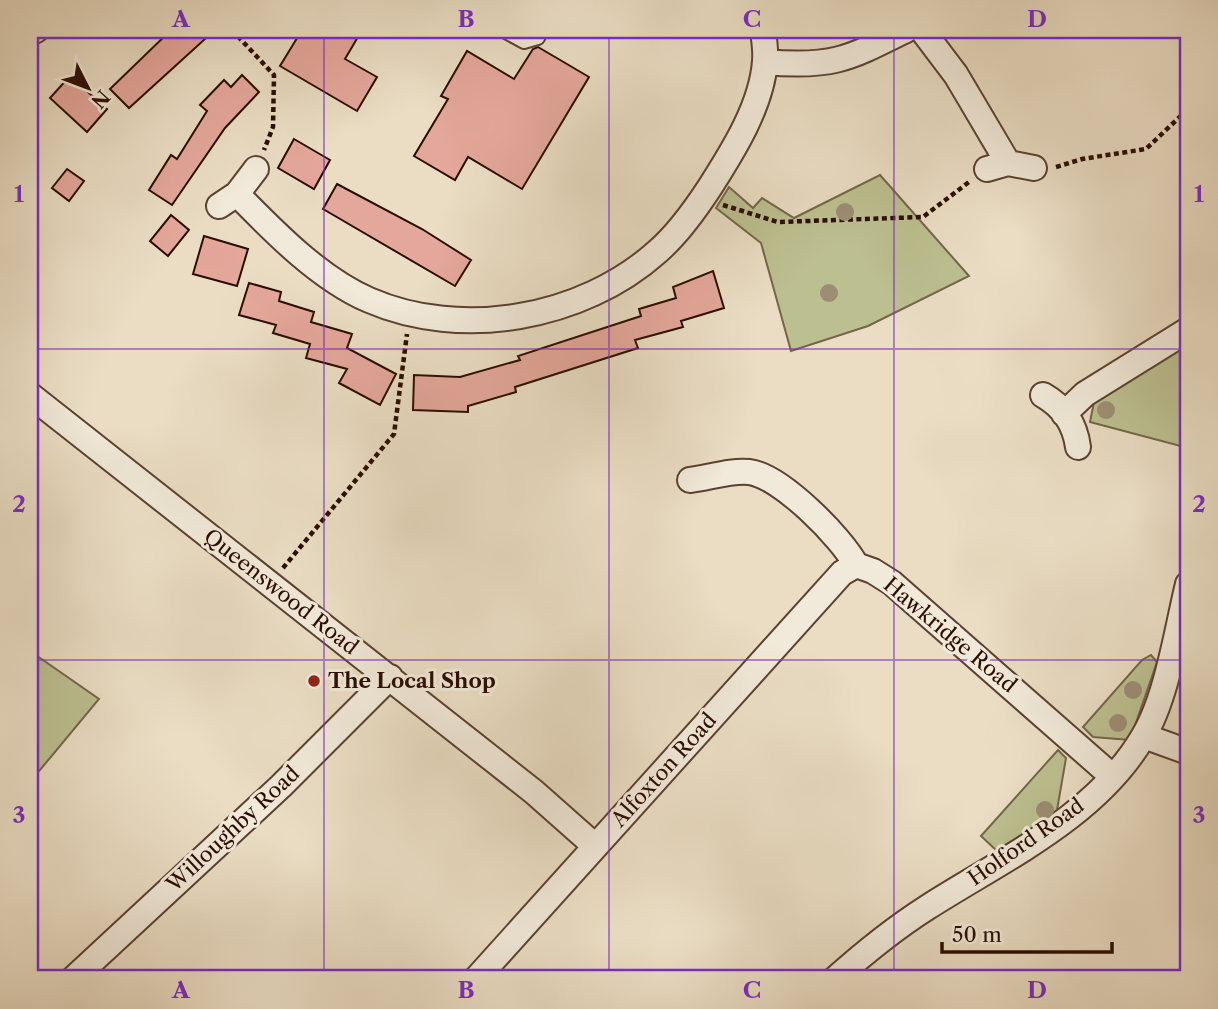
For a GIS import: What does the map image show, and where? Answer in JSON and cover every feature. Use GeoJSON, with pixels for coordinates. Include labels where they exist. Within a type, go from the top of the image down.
{"type":"FeatureCollection","features":[{"type":"Feature","properties":{"kind":"street"},"geometry":{"type":"LineString","coordinates":[[30,33],[36,30]]}},
{"type":"Feature","properties":{"kind":"street"},"geometry":{"type":"LineString","coordinates":[[256,169],[228,200],[315,265],[368,300],[410,312],[486,321],[557,309],[608,285],[657,253],[702,199],[730,156],[754,102],[765,62],[763,30]]}},
{"type":"Feature","properties":{"kind":"street"},"geometry":{"type":"LineString","coordinates":[[765,62],[809,66],[852,58],[906,30]]}},
{"type":"Feature","properties":{"kind":"street"},"geometry":{"type":"LineString","coordinates":[[922,30],[956,75],[998,166],[1034,168]]}},
{"type":"Feature","properties":{"kind":"street"},"geometry":{"type":"LineString","coordinates":[[1064,414],[1085,394],[1188,330]]}},
{"type":"Feature","properties":{"kind":"street","name":"Queenswood Road"},"geometry":{"type":"LineString","coordinates":[[30,395],[390,677],[534,792],[595,846]]}},
{"type":"Feature","properties":{"kind":"street"},"geometry":{"type":"LineString","coordinates":[[1043,395],[1075,426],[1078,447]]}},
{"type":"Feature","properties":{"kind":"street","name":"Hawkridge Road"},"geometry":{"type":"LineString","coordinates":[[706,486],[747,471],[765,475],[848,549],[856,565],[873,571],[892,583],[1113,778]]}},
{"type":"Feature","properties":{"kind":"street","name":"Alfoxton Road"},"geometry":{"type":"LineString","coordinates":[[476,979],[842,573],[856,565]]}},
{"type":"Feature","properties":{"kind":"street","name":"Holford Road"},"geometry":{"type":"LineString","coordinates":[[835,979],[878,942],[925,909],[1065,821],[1113,778],[1144,736],[1164,682],[1188,584]]}},
{"type":"Feature","properties":{"kind":"street","name":"Willoughby Road"},"geometry":{"type":"LineString","coordinates":[[73,979],[281,786],[390,677]]}},
{"type":"Feature","properties":{"kind":"street"},"geometry":{"type":"LineString","coordinates":[[1144,736],[1188,752]]}},
{"type":"Feature","properties":{"kind":"lane"},"geometry":{"type":"LineString","coordinates":[[502,30],[524,42],[538,37],[542,30]]}},
{"type":"Feature","properties":{"kind":"path"},"geometry":{"type":"LineString","coordinates":[[232,30],[274,75],[273,127],[256,169]]}},
{"type":"Feature","properties":{"kind":"path"},"geometry":{"type":"LineString","coordinates":[[1034,168],[1045,170],[1082,159],[1146,149],[1188,110]]}},
{"type":"Feature","properties":{"kind":"path"},"geometry":{"type":"LineString","coordinates":[[702,199],[778,222],[923,217],[998,166]]}},
{"type":"Feature","properties":{"kind":"path"},"geometry":{"type":"LineString","coordinates":[[270,583],[394,434],[410,312]]}},
{"type":"Feature","properties":{"kind":"green space"},"geometry":{"type":"Polygon","coordinates":[[[880,175],[969,276],[868,326],[791,351],[761,243],[716,208],[729,187],[753,208],[762,198],[794,218],[880,175]]]}},
{"type":"Feature","properties":{"kind":"green space"},"geometry":{"type":"Polygon","coordinates":[[[1188,344],[1188,448],[1090,422],[1094,402],[1188,344]]]}},
{"type":"Feature","properties":{"kind":"green space"},"geometry":{"type":"Polygon","coordinates":[[[30,651],[99,699],[30,782],[30,651]]]}},
{"type":"Feature","properties":{"kind":"green space"},"geometry":{"type":"Polygon","coordinates":[[[1151,655],[1157,662],[1130,740],[1093,737],[1083,727],[1142,660],[1151,655]]]}},
{"type":"Feature","properties":{"kind":"green space"},"geometry":{"type":"Polygon","coordinates":[[[1058,750],[1066,758],[1056,816],[997,851],[981,836],[1058,750]]]}},
{"type":"Feature","properties":{"kind":"building"},"geometry":{"type":"Polygon","coordinates":[[[171,30],[196,30],[205,39],[129,108],[110,89],[171,30]]]}},
{"type":"Feature","properties":{"kind":"building"},"geometry":{"type":"Polygon","coordinates":[[[302,30],[362,30],[345,59],[377,77],[357,111],[280,66],[302,30]]]}},
{"type":"Feature","properties":{"kind":"building"},"geometry":{"type":"Polygon","coordinates":[[[538,47],[589,77],[522,189],[468,157],[455,180],[414,156],[448,99],[441,96],[467,51],[514,79],[533,49],[538,47]]]}},
{"type":"Feature","properties":{"kind":"building"},"geometry":{"type":"Polygon","coordinates":[[[242,75],[259,92],[225,128],[172,205],[149,190],[171,155],[177,159],[207,111],[200,105],[224,80],[231,87],[242,75]]]}},
{"type":"Feature","properties":{"kind":"building"},"geometry":{"type":"Polygon","coordinates":[[[70,76],[107,109],[87,132],[50,98],[70,76]]]}},
{"type":"Feature","properties":{"kind":"building"},"geometry":{"type":"Polygon","coordinates":[[[294,139],[330,160],[314,189],[278,168],[294,139]]]}},
{"type":"Feature","properties":{"kind":"building"},"geometry":{"type":"Polygon","coordinates":[[[67,169],[84,181],[69,201],[52,188],[67,169]]]}},
{"type":"Feature","properties":{"kind":"building"},"geometry":{"type":"Polygon","coordinates":[[[337,184],[422,229],[471,260],[455,286],[323,209],[337,184]]]}},
{"type":"Feature","properties":{"kind":"building"},"geometry":{"type":"Polygon","coordinates":[[[171,215],[189,230],[168,256],[150,241],[171,215]]]}},
{"type":"Feature","properties":{"kind":"building"},"geometry":{"type":"Polygon","coordinates":[[[204,236],[248,249],[237,286],[193,274],[204,236]]]}},
{"type":"Feature","properties":{"kind":"building"},"geometry":{"type":"Polygon","coordinates":[[[713,271],[724,308],[681,321],[683,327],[635,340],[638,348],[515,387],[516,392],[468,406],[468,412],[413,410],[414,375],[460,377],[520,360],[518,356],[641,316],[639,309],[676,298],[673,287],[713,271]]]}},
{"type":"Feature","properties":{"kind":"building"},"geometry":{"type":"Polygon","coordinates":[[[249,283],[281,292],[279,301],[314,312],[311,322],[352,334],[347,348],[396,374],[380,405],[339,383],[347,369],[306,358],[310,344],[273,333],[276,325],[239,315],[249,283]]]}},
{"type":"Feature","properties":{"kind":"place","name":"The Local Shop"},"geometry":{"type":"Point","coordinates":[314,681]}}]}
